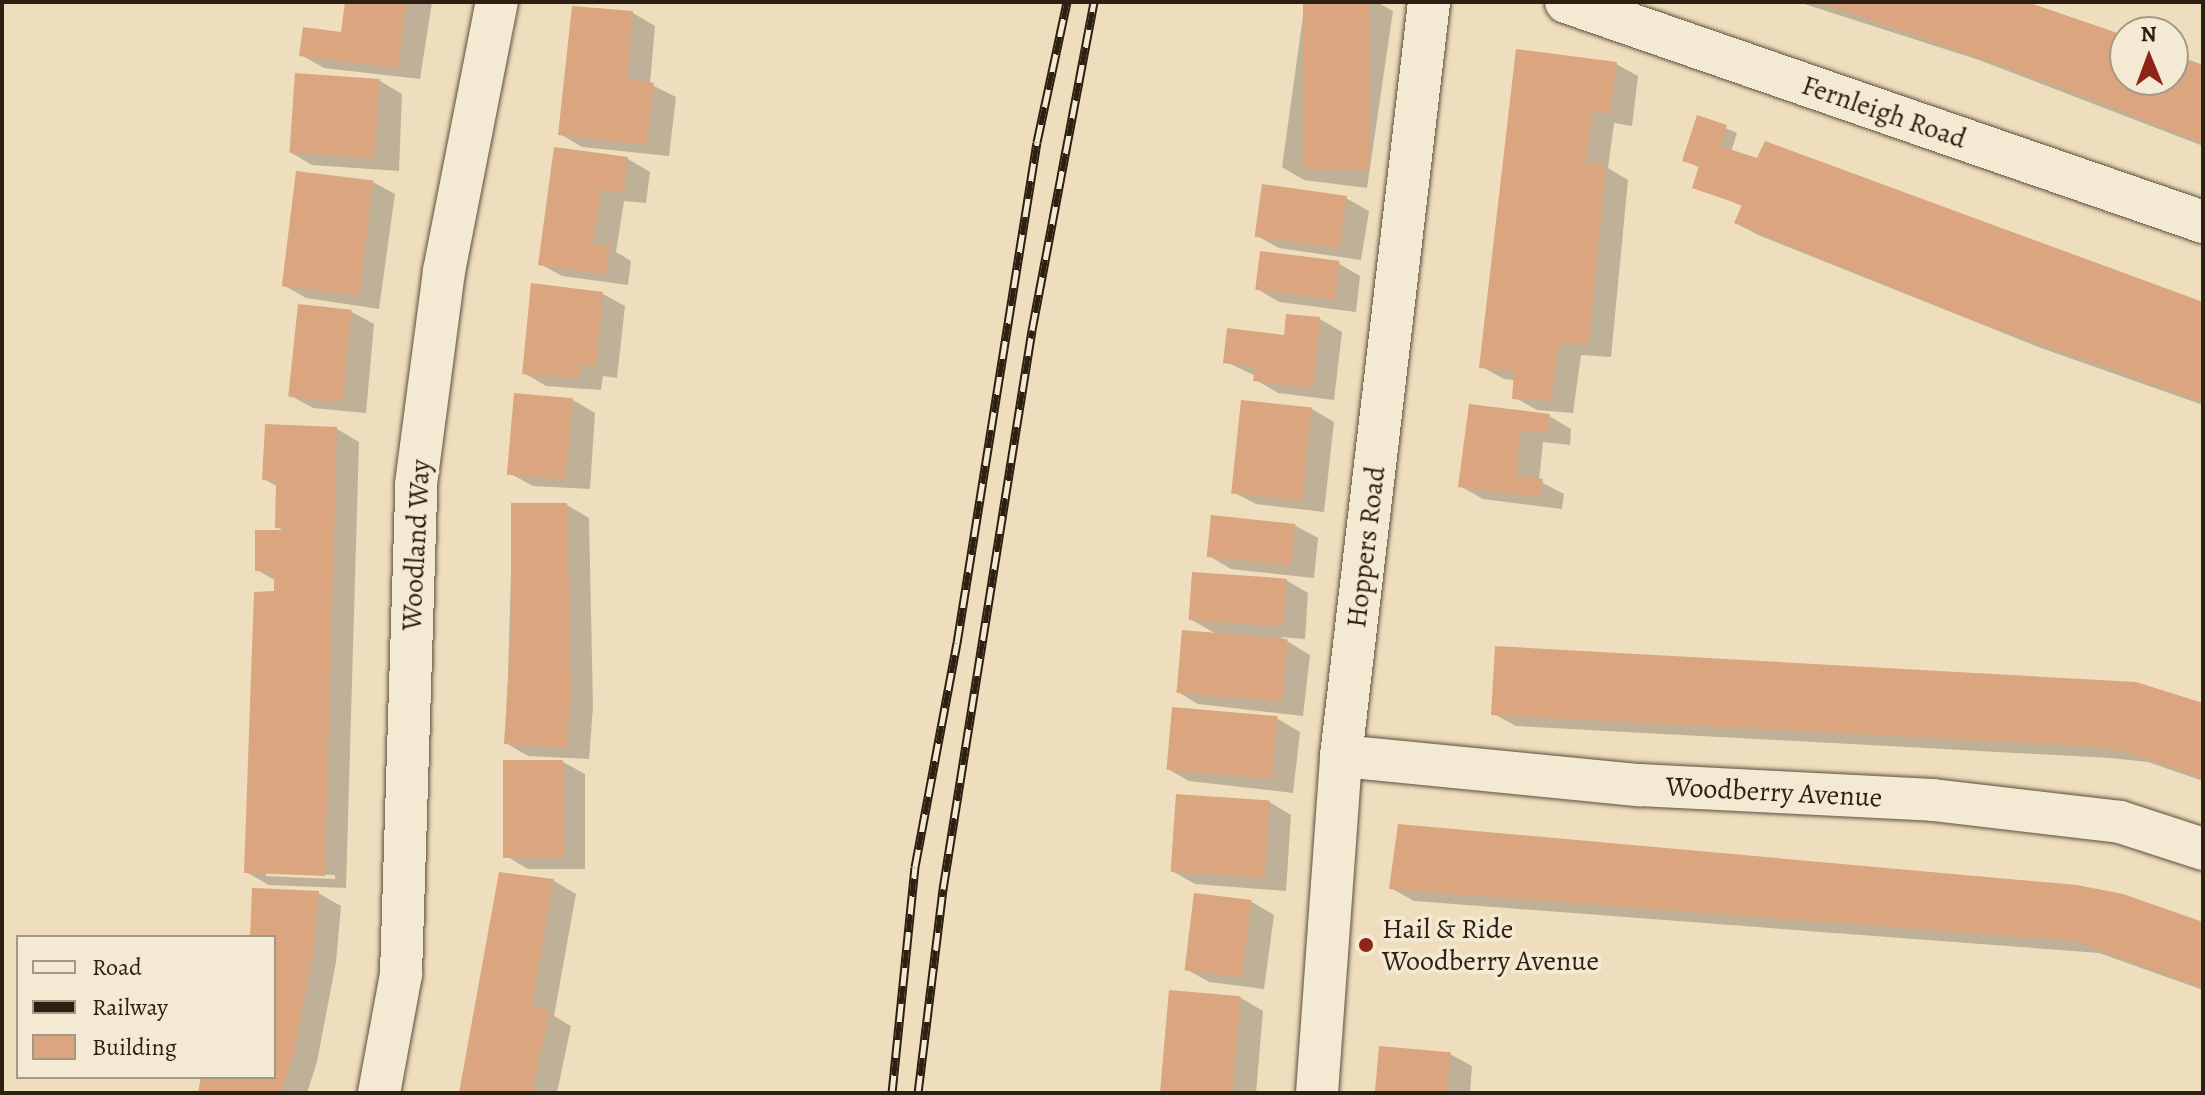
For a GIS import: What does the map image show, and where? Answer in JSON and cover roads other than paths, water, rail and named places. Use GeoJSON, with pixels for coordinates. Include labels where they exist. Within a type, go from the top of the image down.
{"type":"FeatureCollection","features":[{"type":"Feature","properties":{"kind":"street","name":"Woodland Way"},"geometry":{"type":"LineString","coordinates":[[379,1093],[401,974],[416,484],[444,271],[497,2]]}},
{"type":"Feature","properties":{"kind":"street","name":"Hoppers Road"},"geometry":{"type":"LineString","coordinates":[[1317,1093],[1341,756],[1429,2]]}},
{"type":"Feature","properties":{"kind":"street","name":"Fernleigh Road"},"geometry":{"type":"LineString","coordinates":[[1566,2],[2203,222]]}},
{"type":"Feature","properties":{"kind":"street","name":"Woodberry Avenue"},"geometry":{"type":"LineString","coordinates":[[1341,756],[1639,785],[1933,800],[2120,822],[2203,849]]}},
{"type":"Feature","properties":{"kind":"railway"},"geometry":{"type":"LineString","coordinates":[[892,1093],[915,867],[957,643],[1037,142],[1067,2]]}},
{"type":"Feature","properties":{"kind":"railway"},"geometry":{"type":"LineString","coordinates":[[918,1093],[943,889],[1032,330],[1094,2]]}},
{"type":"Feature","properties":{"kind":"place","name":"Hail & Ride Woodberry Avenue"},"geometry":{"type":"Point","coordinates":[1366,945]}}]}
